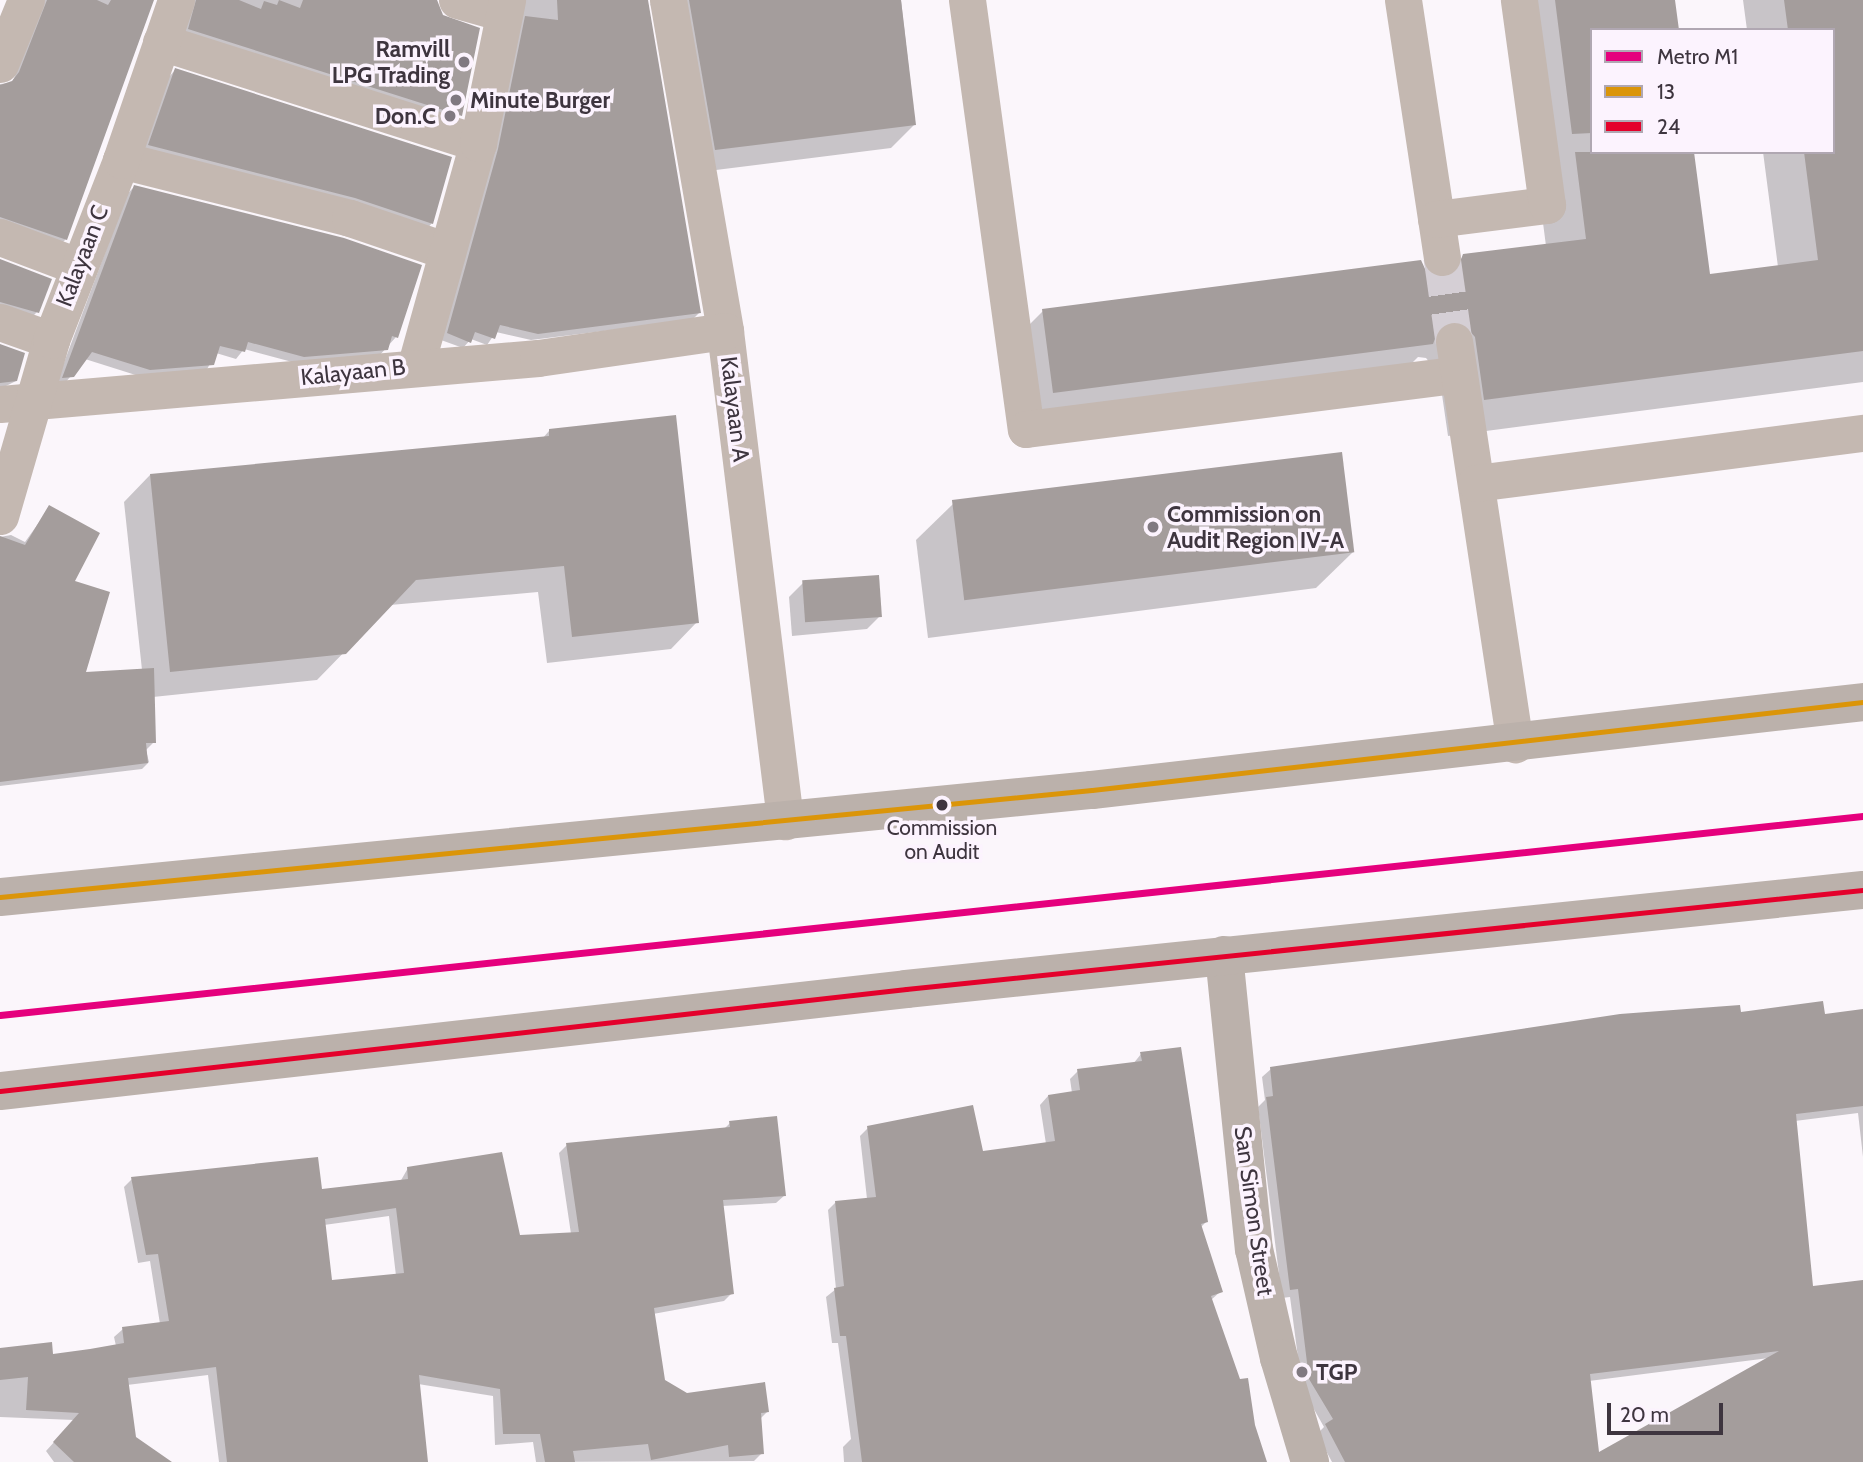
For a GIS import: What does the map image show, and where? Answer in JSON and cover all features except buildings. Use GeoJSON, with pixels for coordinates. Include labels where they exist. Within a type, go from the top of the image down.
{"type":"FeatureCollection","features":[{"type":"Feature","properties":{"kind":"main road"},"geometry":{"type":"LineString","coordinates":[[0,897],[785,821],[1515,744],[1863,702]]}},
{"type":"Feature","properties":{"kind":"main road"},"geometry":{"type":"LineString","coordinates":[[0,1091],[1224,955],[1863,890]]}},
{"type":"Feature","properties":{"kind":"main road","name":"San Simon Street"},"geometry":{"type":"LineString","coordinates":[[1224,955],[1254,1249],[1279,1358],[1310,1462]]}},
{"type":"Feature","properties":{"kind":"street"},"geometry":{"type":"LineString","coordinates":[[0,64],[26,0]]}},
{"type":"Feature","properties":{"kind":"street","name":"Kalayaan C"},"geometry":{"type":"LineString","coordinates":[[0,516],[17,402],[51,340],[77,266],[121,160],[176,0]]}},
{"type":"Feature","properties":{"kind":"street"},"geometry":{"type":"LineString","coordinates":[[457,0],[505,6]]}},
{"type":"Feature","properties":{"kind":"street","name":"Kalayaan A"},"geometry":{"type":"LineString","coordinates":[[668,0],[725,331],[785,821]]}},
{"type":"Feature","properties":{"kind":"street"},"geometry":{"type":"LineString","coordinates":[[967,0],[1026,429],[1456,357],[1515,744]]}},
{"type":"Feature","properties":{"kind":"street"},"geometry":{"type":"LineString","coordinates":[[1402,0],[1441,257]]}},
{"type":"Feature","properties":{"kind":"street"},"geometry":{"type":"LineString","coordinates":[[1436,219],[1547,205],[1519,0]]}},
{"type":"Feature","properties":{"kind":"street","name":"Kalayaan B"},"geometry":{"type":"LineString","coordinates":[[17,402],[415,368],[478,143],[505,6]]}},
{"type":"Feature","properties":{"kind":"street"},"geometry":{"type":"LineString","coordinates":[[161,42],[478,143]]}},
{"type":"Feature","properties":{"kind":"street"},"geometry":{"type":"LineString","coordinates":[[121,160],[350,218],[447,251]]}},
{"type":"Feature","properties":{"kind":"street"},"geometry":{"type":"LineString","coordinates":[[0,237],[77,266]]}},
{"type":"Feature","properties":{"kind":"street"},"geometry":{"type":"LineString","coordinates":[[0,322],[51,340]]}},
{"type":"Feature","properties":{"kind":"street"},"geometry":{"type":"LineString","coordinates":[[415,368],[538,358],[725,331]]}},
{"type":"Feature","properties":{"kind":"street"},"geometry":{"type":"LineString","coordinates":[[1476,483],[1863,433]]}},
{"type":"Feature","properties":{"kind":"tunnel"},"geometry":{"type":"LineString","coordinates":[[1442,257],[1454,341]]}},
{"type":"Feature","properties":{"kind":"metro line","name":"M1"},"geometry":{"type":"LineString","coordinates":[[0,1015],[1863,816]]}},
{"type":"Feature","properties":{"kind":"transit line","name":"13"},"geometry":{"type":"LineString","coordinates":[[0,897],[1092,790],[1863,702]]}},
{"type":"Feature","properties":{"kind":"transit line","name":"24"},"geometry":{"type":"LineString","coordinates":[[0,1091],[906,989],[1863,890]]}},
{"type":"Feature","properties":{"kind":"place","name":"Ramvill LPG Trading"},"geometry":{"type":"Point","coordinates":[464,62]}},
{"type":"Feature","properties":{"kind":"place","name":"Minute Burger"},"geometry":{"type":"Point","coordinates":[456,100]}},
{"type":"Feature","properties":{"kind":"place","name":"Don.C"},"geometry":{"type":"Point","coordinates":[450,116]}},
{"type":"Feature","properties":{"kind":"place","name":"Commission on Audit Region IV-A"},"geometry":{"type":"Point","coordinates":[1153,527]}},
{"type":"Feature","properties":{"kind":"place","name":"Commission on Audit"},"geometry":{"type":"Point","coordinates":[942,805]}},
{"type":"Feature","properties":{"kind":"place","name":"TGP"},"geometry":{"type":"Point","coordinates":[1302,1372]}}]}
